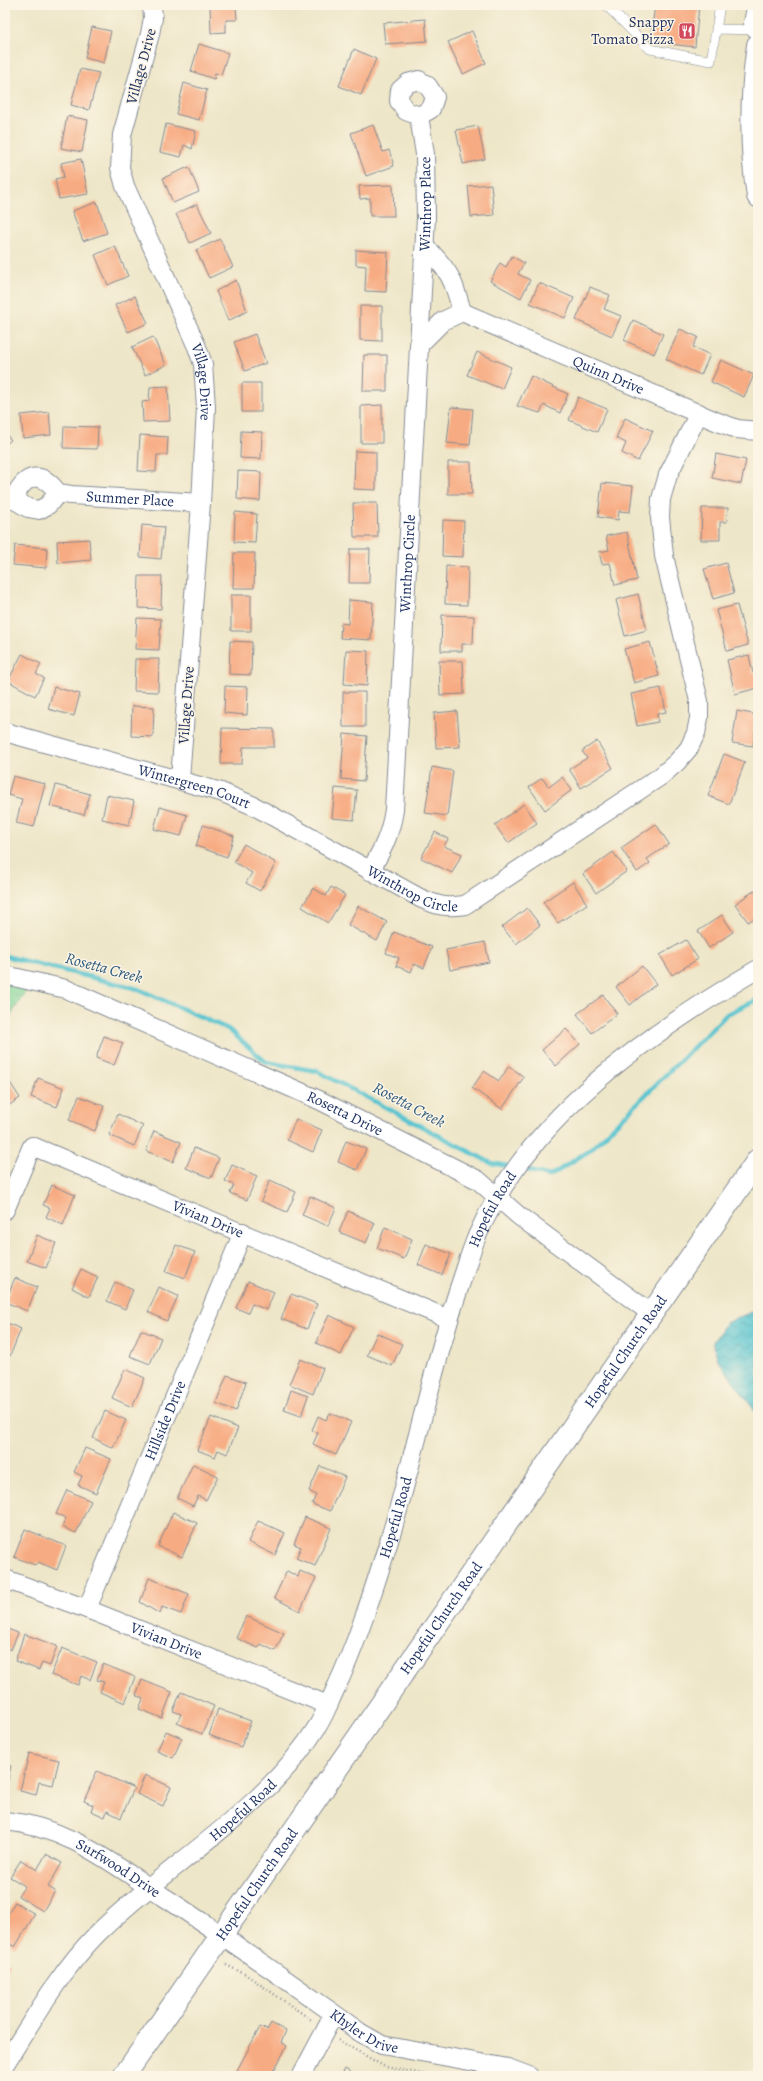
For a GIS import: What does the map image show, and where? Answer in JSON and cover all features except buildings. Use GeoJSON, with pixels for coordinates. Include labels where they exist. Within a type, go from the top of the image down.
{"type":"FeatureCollection","features":[{"type":"Feature","properties":{"kind":"main road"},"geometry":{"type":"LineString","coordinates":[[758,8],[755,23],[758,29]]}},
{"type":"Feature","properties":{"kind":"main road"},"geometry":{"type":"LineString","coordinates":[[758,45],[752,132],[758,196]]}},
{"type":"Feature","properties":{"kind":"main road","name":"Hopeful Church Road"},"geometry":{"type":"LineString","coordinates":[[124,2076],[758,1160]]}},
{"type":"Feature","properties":{"kind":"street","name":"Village Drive"},"geometry":{"type":"LineString","coordinates":[[152,5],[153,18],[150,34],[122,135],[120,168],[125,186],[197,347],[203,364],[206,407],[201,502],[180,779]]}},
{"type":"Feature","properties":{"kind":"street","name":"Winthrop Place"},"geometry":{"type":"LineString","coordinates":[[419,116],[425,154],[426,178],[423,292]]}},
{"type":"Feature","properties":{"kind":"street"},"geometry":{"type":"LineString","coordinates":[[420,344],[444,321],[462,312],[454,282],[444,265],[425,246]]}},
{"type":"Feature","properties":{"kind":"street","name":"Winthrop Circle"},"geometry":{"type":"LineString","coordinates":[[423,292],[394,810],[390,832],[384,849],[370,871],[434,904],[450,908],[465,905],[479,897],[660,776],[677,762],[689,748],[696,733],[699,718],[699,701],[664,556],[660,517],[661,499],[668,475],[699,413]]}},
{"type":"Feature","properties":{"kind":"street","name":"Quinn Drive"},"geometry":{"type":"LineString","coordinates":[[462,312],[699,413],[737,428],[758,431]]}},
{"type":"Feature","properties":{"kind":"street","name":"Summer Place"},"geometry":{"type":"LineString","coordinates":[[58,493],[201,502]]}},
{"type":"Feature","properties":{"kind":"street","name":"Wintergreen Court"},"geometry":{"type":"LineString","coordinates":[[5,732],[180,779],[221,792],[254,806],[370,871]]}},
{"type":"Feature","properties":{"kind":"street","name":"Hopeful Road"},"geometry":{"type":"LineString","coordinates":[[5,2064],[71,1963],[96,1935],[259,1796],[277,1778],[307,1742],[328,1705],[347,1665],[382,1564],[403,1492],[449,1319],[477,1237],[498,1196],[509,1180],[546,1129],[569,1105],[603,1076],[685,1014],[758,969]]}},
{"type":"Feature","properties":{"kind":"street","name":"Rosetta Drive"},"geometry":{"type":"LineString","coordinates":[[5,975],[66,989],[319,1100],[478,1180],[519,1216],[652,1314]]}},
{"type":"Feature","properties":{"kind":"street","name":"Vivian Drive"},"geometry":{"type":"LineString","coordinates":[[5,1210],[32,1146],[243,1232],[449,1319]]}},
{"type":"Feature","properties":{"kind":"street","name":"Hillside Drive"},"geometry":{"type":"LineString","coordinates":[[87,1609],[243,1232]]}},
{"type":"Feature","properties":{"kind":"street","name":"Vivian Drive"},"geometry":{"type":"LineString","coordinates":[[5,1579],[87,1609],[328,1705]]}},
{"type":"Feature","properties":{"kind":"street","name":"Surfwood Drive"},"geometry":{"type":"LineString","coordinates":[[5,1821],[50,1830],[69,1838],[222,1935]]}},
{"type":"Feature","properties":{"kind":"street","name":"Khyler Drive"},"geometry":{"type":"LineString","coordinates":[[222,1935],[361,2033],[382,2045],[508,2068],[529,2076]]}},
{"type":"Feature","properties":{"kind":"street"},"geometry":{"type":"LineString","coordinates":[[301,2076],[334,2014]]}},
{"type":"Feature","properties":{"kind":"lane"},"geometry":{"type":"LineString","coordinates":[[606,5],[650,49],[711,61],[720,5]]}},
{"type":"Feature","properties":{"kind":"lane"},"geometry":{"type":"LineString","coordinates":[[716,29],[758,29]]}},
{"type":"Feature","properties":{"kind":"path"},"geometry":{"type":"LineString","coordinates":[[226,1965],[245,1974],[316,2023]]}},
{"type":"Feature","properties":{"kind":"green space"},"geometry":{"type":"Polygon","coordinates":[[[5,975],[33,980],[5,1024],[5,975]]]}},
{"type":"Feature","properties":{"kind":"water"},"geometry":{"type":"Polygon","coordinates":[[[758,1309],[758,1415],[718,1360],[713,1342],[726,1323],[758,1309]]]}},
{"type":"Feature","properties":{"kind":"waterway","name":"Rosetta Creek"},"geometry":{"type":"LineString","coordinates":[[5,956],[138,989],[228,1029],[266,1062],[317,1071],[491,1163],[513,1167]]}},
{"type":"Feature","properties":{"kind":"waterway","name":"Rosetta Creek"},"geometry":{"type":"LineString","coordinates":[[522,1169],[550,1176],[590,1150],[727,1014],[758,999]]}},
{"type":"Feature","properties":{"kind":"place","name":"Snappy Tomato Pizza"},"geometry":{"type":"Point","coordinates":[687,31]}}]}
